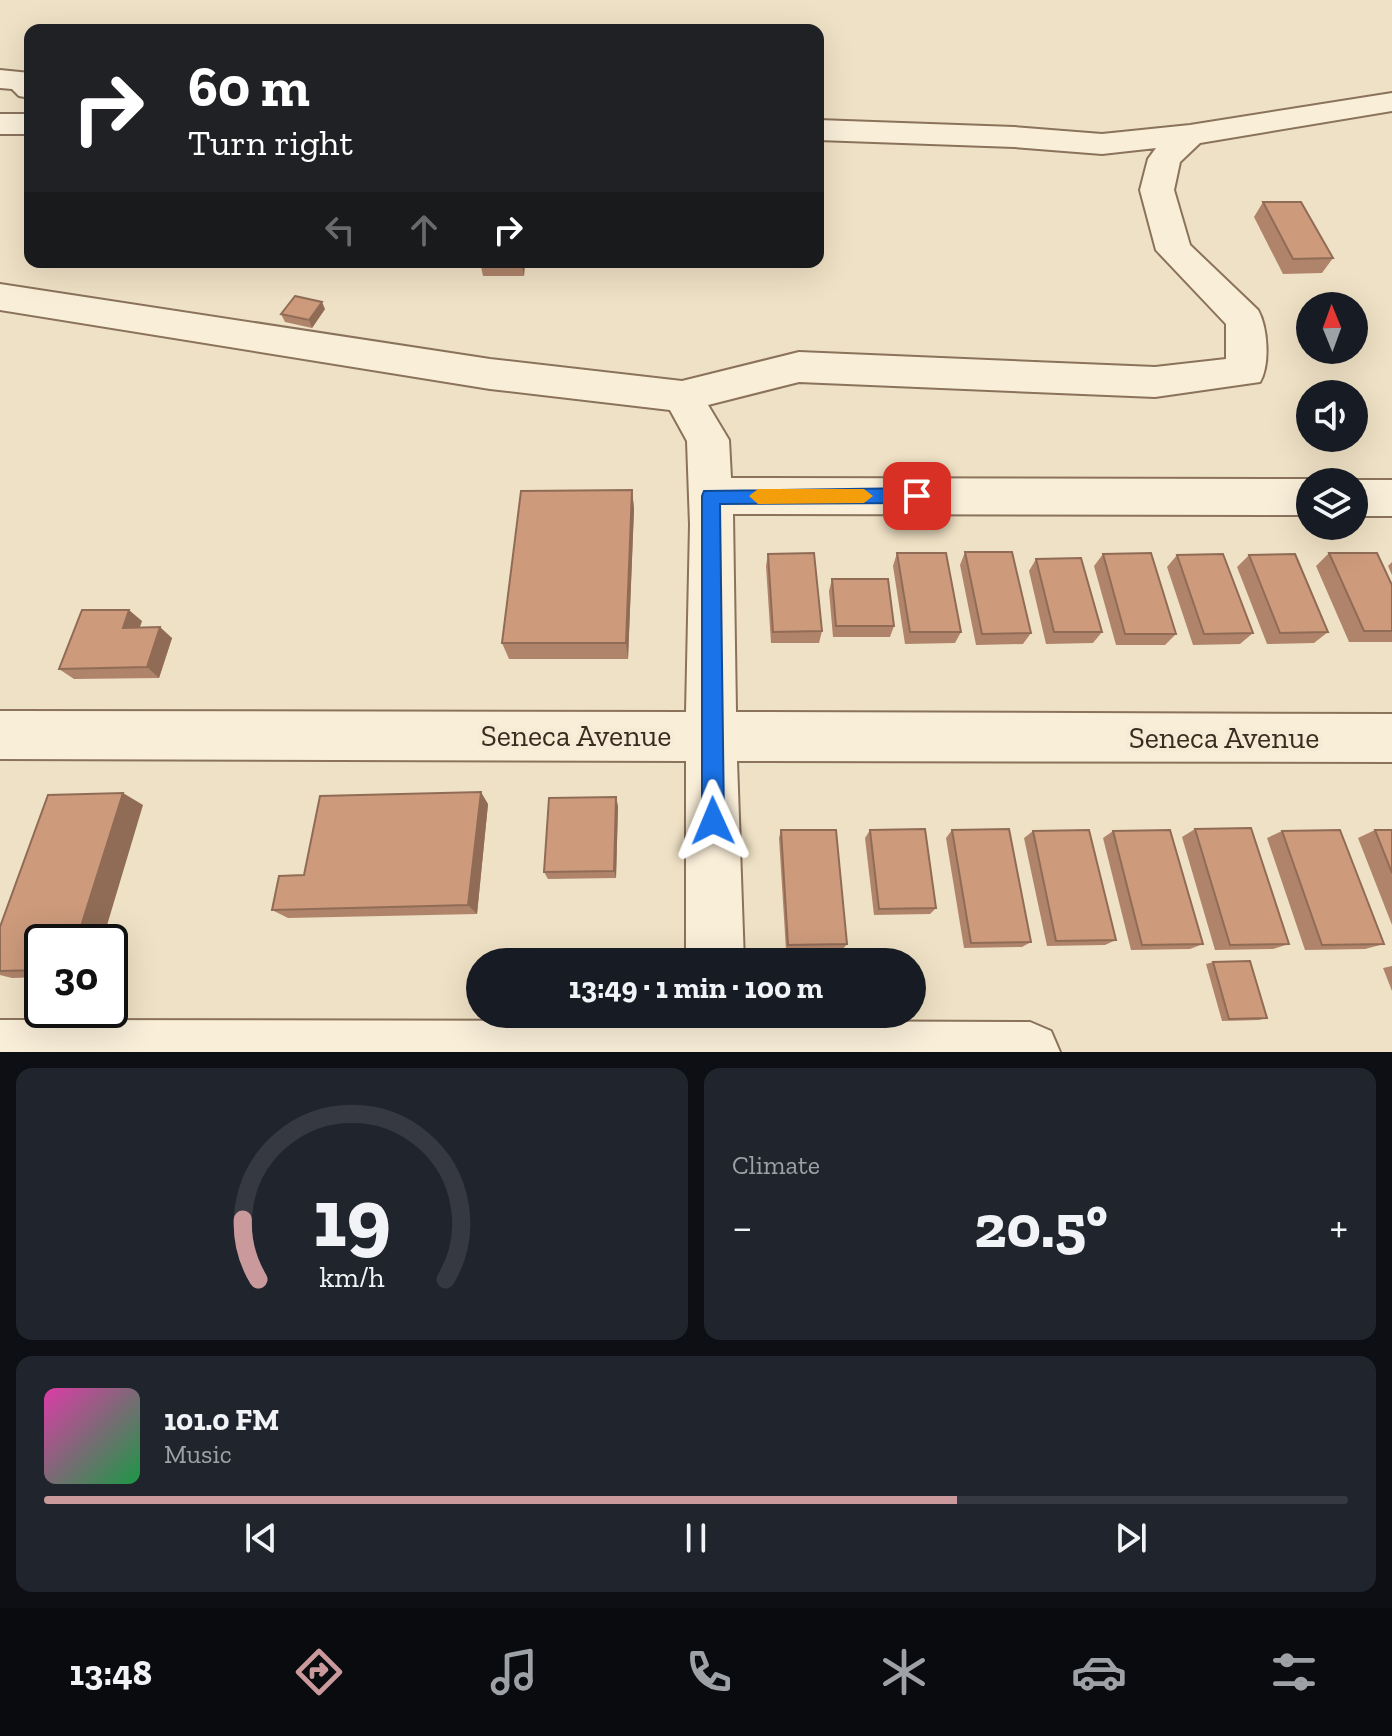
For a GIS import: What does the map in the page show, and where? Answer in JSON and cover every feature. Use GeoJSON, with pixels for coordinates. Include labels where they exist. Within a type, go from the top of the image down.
{"type":"FeatureCollection","features":[{"type":"Feature","properties":{"kind":"street"},"geometry":{"type":"LineString","coordinates":[[0,79],[21,80],[24,83]]}},
{"type":"Feature","properties":{"kind":"street"},"geometry":{"type":"LineString","coordinates":[[824,130],[1014,137],[1102,144],[1190,135],[1392,102]]}},
{"type":"Feature","properties":{"kind":"street"},"geometry":{"type":"LineString","coordinates":[[0,124],[24,124]]}},
{"type":"Feature","properties":{"kind":"street"},"geometry":{"type":"LineString","coordinates":[[0,297],[490,374],[682,396],[799,367],[1155,382],[1246,372],[1245,320],[1174,250],[1157,190],[1164,159],[1190,135]]}},
{"type":"Feature","properties":{"kind":"street"},"geometry":{"type":"LineString","coordinates":[[682,396],[708,440],[712,511],[711,736],[715,948]]}},
{"type":"Feature","properties":{"kind":"street"},"geometry":{"type":"LineString","coordinates":[[712,511],[1296,497]]}},
{"type":"Feature","properties":{"kind":"street"},"geometry":{"type":"LineString","coordinates":[[1368,498],[1392,498]]}},
{"type":"Feature","properties":{"kind":"street","name":"Seneca Avenue"},"geometry":{"type":"LineString","coordinates":[[0,735],[1392,738]]}},
{"type":"Feature","properties":{"kind":"street"},"geometry":{"type":"LineString","coordinates":[[716,1028],[717,1052]]}},
{"type":"Feature","properties":{"kind":"street"},"geometry":{"type":"LineString","coordinates":[[0,1050],[1030,1052]]}},
{"type":"Feature","properties":{"kind":"building"},"geometry":{"type":"Polygon","coordinates":[[[1263,202],[1301,202],[1333,258],[1293,259],[1263,202]]]}},
{"type":"Feature","properties":{"kind":"building"},"geometry":{"type":"Polygon","coordinates":[[[295,296],[322,302],[309,320],[281,314],[295,296]]]}},
{"type":"Feature","properties":{"kind":"building"},"geometry":{"type":"Polygon","coordinates":[[[632,490],[626,643],[502,643],[521,491],[632,490]]]}},
{"type":"Feature","properties":{"kind":"building"},"geometry":{"type":"Polygon","coordinates":[[[965,552],[1012,552],[1031,633],[982,634],[965,552]]]}},
{"type":"Feature","properties":{"kind":"building"},"geometry":{"type":"Polygon","coordinates":[[[814,553],[822,631],[773,632],[768,554],[814,553]]]}},
{"type":"Feature","properties":{"kind":"building"},"geometry":{"type":"Polygon","coordinates":[[[897,553],[946,553],[961,632],[910,632],[897,553]]]}},
{"type":"Feature","properties":{"kind":"building"},"geometry":{"type":"Polygon","coordinates":[[[1151,553],[1176,634],[1125,634],[1103,554],[1151,553]]]}},
{"type":"Feature","properties":{"kind":"building"},"geometry":{"type":"Polygon","coordinates":[[[1329,553],[1377,553],[1392,585],[1392,631],[1364,631],[1329,553]]]}},
{"type":"Feature","properties":{"kind":"building"},"geometry":{"type":"Polygon","coordinates":[[[1223,554],[1253,633],[1204,634],[1177,555],[1223,554]]]}},
{"type":"Feature","properties":{"kind":"building"},"geometry":{"type":"Polygon","coordinates":[[[1295,554],[1328,632],[1280,633],[1249,555],[1295,554]]]}},
{"type":"Feature","properties":{"kind":"building"},"geometry":{"type":"Polygon","coordinates":[[[1081,558],[1102,632],[1054,632],[1036,559],[1081,558]]]}},
{"type":"Feature","properties":{"kind":"building"},"geometry":{"type":"Polygon","coordinates":[[[832,579],[888,579],[894,626],[836,626],[832,579]]]}},
{"type":"Feature","properties":{"kind":"building"},"geometry":{"type":"Polygon","coordinates":[[[82,610],[129,610],[123,628],[160,627],[147,667],[59,669],[82,610]]]}},
{"type":"Feature","properties":{"kind":"building"},"geometry":{"type":"Polygon","coordinates":[[[481,792],[468,905],[272,910],[279,876],[304,875],[320,796],[481,792]]]}},
{"type":"Feature","properties":{"kind":"building"},"geometry":{"type":"Polygon","coordinates":[[[123,793],[82,924],[24,924],[24,970],[0,971],[0,927],[48,795],[123,793]]]}},
{"type":"Feature","properties":{"kind":"building"},"geometry":{"type":"Polygon","coordinates":[[[616,797],[614,871],[544,872],[549,798],[616,797]]]}},
{"type":"Feature","properties":{"kind":"building"},"geometry":{"type":"Polygon","coordinates":[[[1251,828],[1289,944],[1230,945],[1195,829],[1251,828]]]}},
{"type":"Feature","properties":{"kind":"building"},"geometry":{"type":"Polygon","coordinates":[[[925,829],[936,908],[879,909],[870,830],[925,829]]]}},
{"type":"Feature","properties":{"kind":"building"},"geometry":{"type":"Polygon","coordinates":[[[1009,829],[1031,942],[971,943],[952,830],[1009,829]]]}},
{"type":"Feature","properties":{"kind":"building"},"geometry":{"type":"Polygon","coordinates":[[[781,830],[836,830],[847,944],[788,945],[781,830]]]}},
{"type":"Feature","properties":{"kind":"building"},"geometry":{"type":"Polygon","coordinates":[[[1089,830],[1116,940],[1056,941],[1033,831],[1089,830]]]}},
{"type":"Feature","properties":{"kind":"building"},"geometry":{"type":"Polygon","coordinates":[[[1170,830],[1203,944],[1142,945],[1113,831],[1170,830]]]}},
{"type":"Feature","properties":{"kind":"building"},"geometry":{"type":"Polygon","coordinates":[[[1340,830],[1384,944],[1322,945],[1282,831],[1340,830]]]}},
{"type":"Feature","properties":{"kind":"building"},"geometry":{"type":"Polygon","coordinates":[[[1375,830],[1392,830],[1392,873],[1375,830]]]}},
{"type":"Feature","properties":{"kind":"building"},"geometry":{"type":"Polygon","coordinates":[[[1250,961],[1267,1018],[1229,1019],[1213,962],[1250,961]]]}},
{"type":"Feature","properties":{"kind":"slow traffic"},"geometry":{"type":"LineString","coordinates":[[758,496],[864,496]]}},
{"type":"Feature","properties":{"kind":"route"},"geometry":{"type":"LineString","coordinates":[[713,821],[711,496],[917,496]]}}]}
